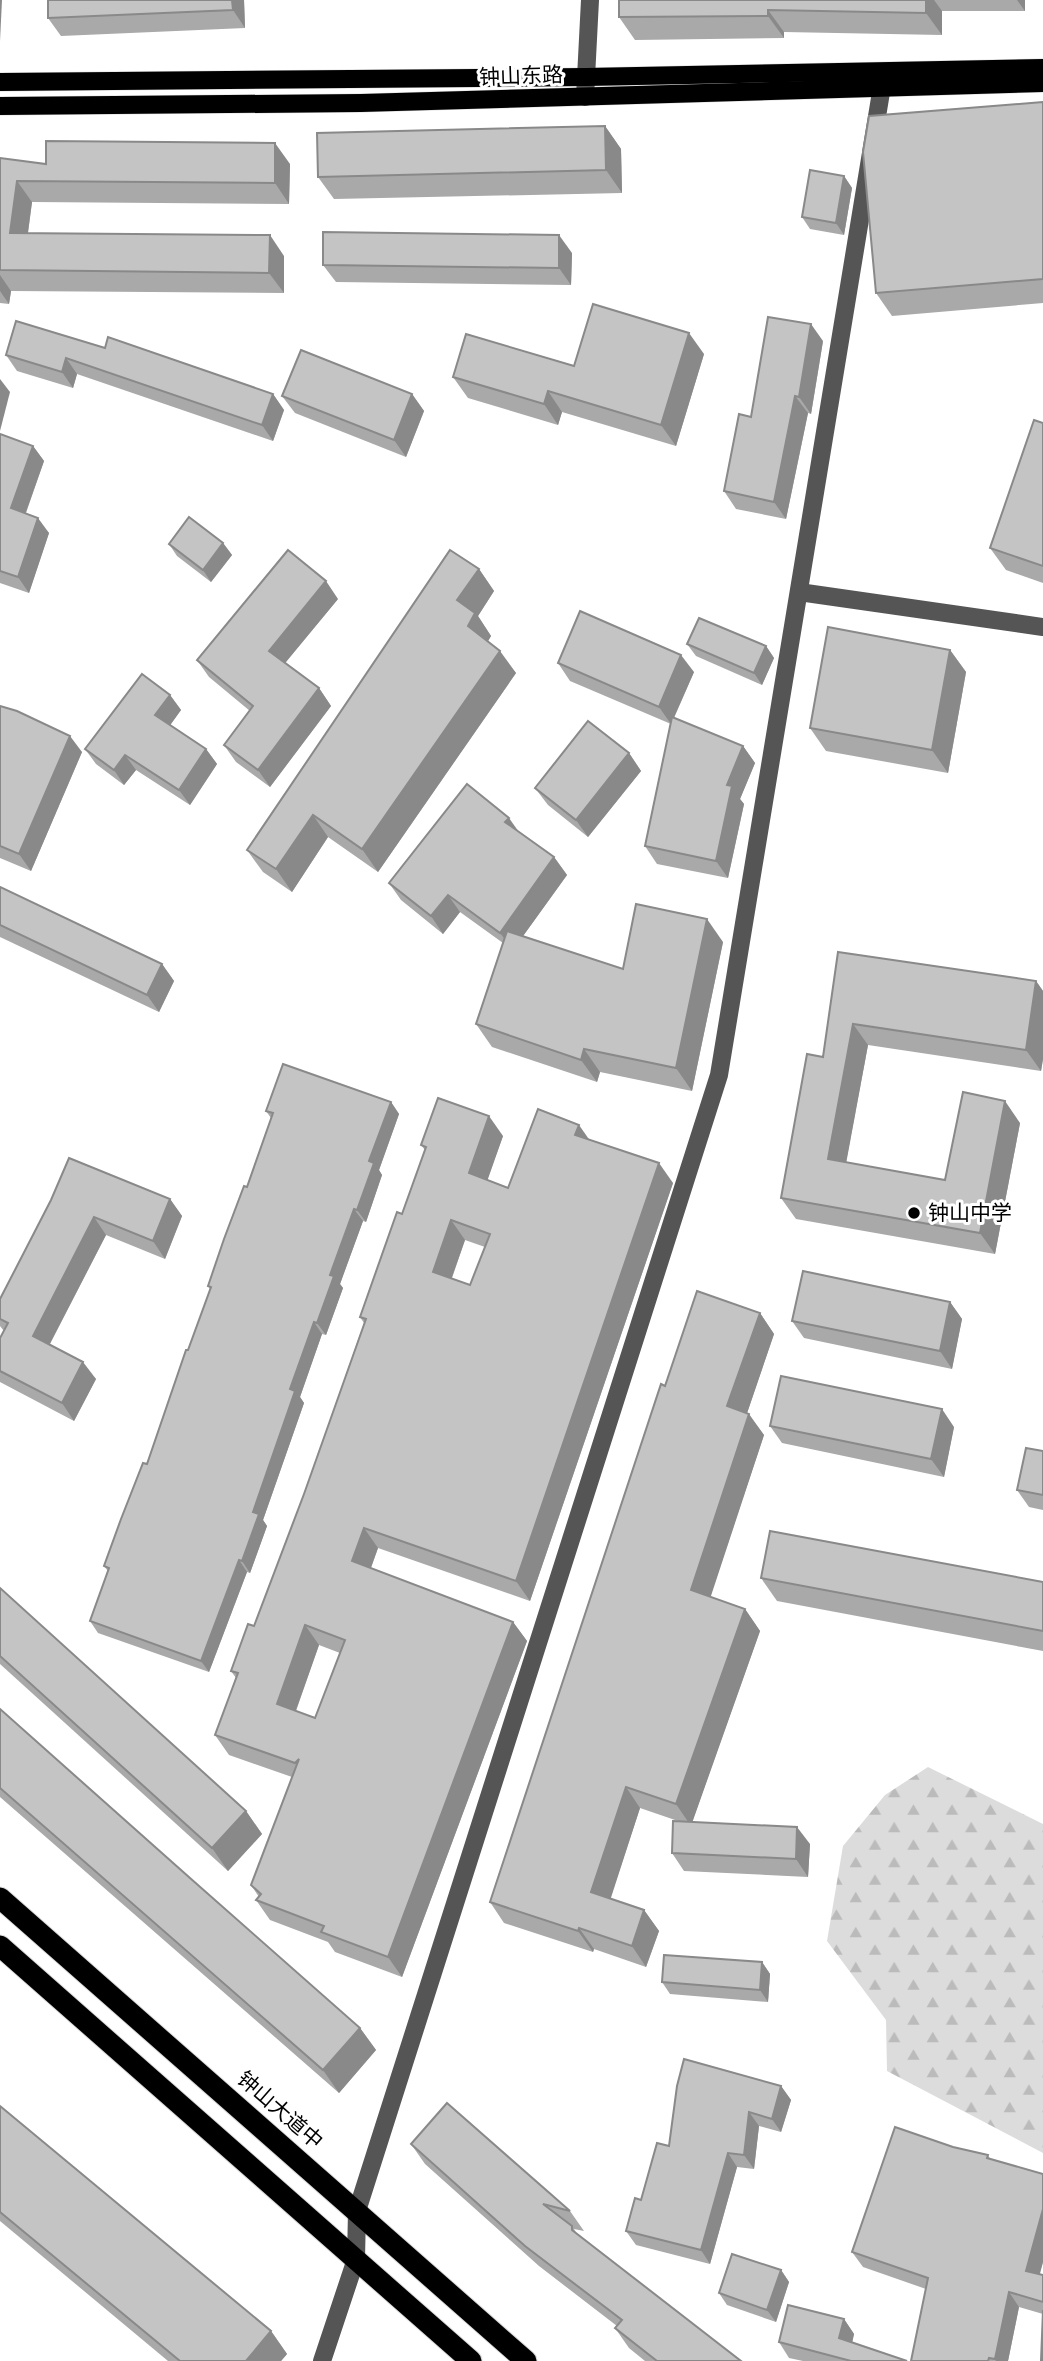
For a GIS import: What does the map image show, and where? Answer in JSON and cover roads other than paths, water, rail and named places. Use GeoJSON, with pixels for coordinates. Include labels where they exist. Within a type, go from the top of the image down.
{"type":"FeatureCollection","features":[{"type":"Feature","properties":{"kind":"highway","name":"钟山大道中"},"geometry":{"type":"LineString","coordinates":[[0,1898],[526,2361]]}},
{"type":"Feature","properties":{"kind":"highway"},"geometry":{"type":"LineString","coordinates":[[0,1946],[471,2361]]}},
{"type":"Feature","properties":{"kind":"main road","name":"钟山东路"},"geometry":{"type":"LineString","coordinates":[[0,106],[361,103],[585,97],[1043,68]]}},
{"type":"Feature","properties":{"kind":"main road","name":"钟山东路"},"geometry":{"type":"LineString","coordinates":[[0,82],[586,77],[1043,83]]}},
{"type":"Feature","properties":{"kind":"street"},"geometry":{"type":"LineString","coordinates":[[585,97],[590,0]]}},
{"type":"Feature","properties":{"kind":"street"},"geometry":{"type":"LineString","coordinates":[[322,2361],[356,2259],[357,2211],[719,1075],[883,80]]}},
{"type":"Feature","properties":{"kind":"street"},"geometry":{"type":"LineString","coordinates":[[799,592],[1043,627]]}},
{"type":"Feature","properties":{"kind":"place","name":"钟山中学"},"geometry":{"type":"Point","coordinates":[914,1213]}}]}
